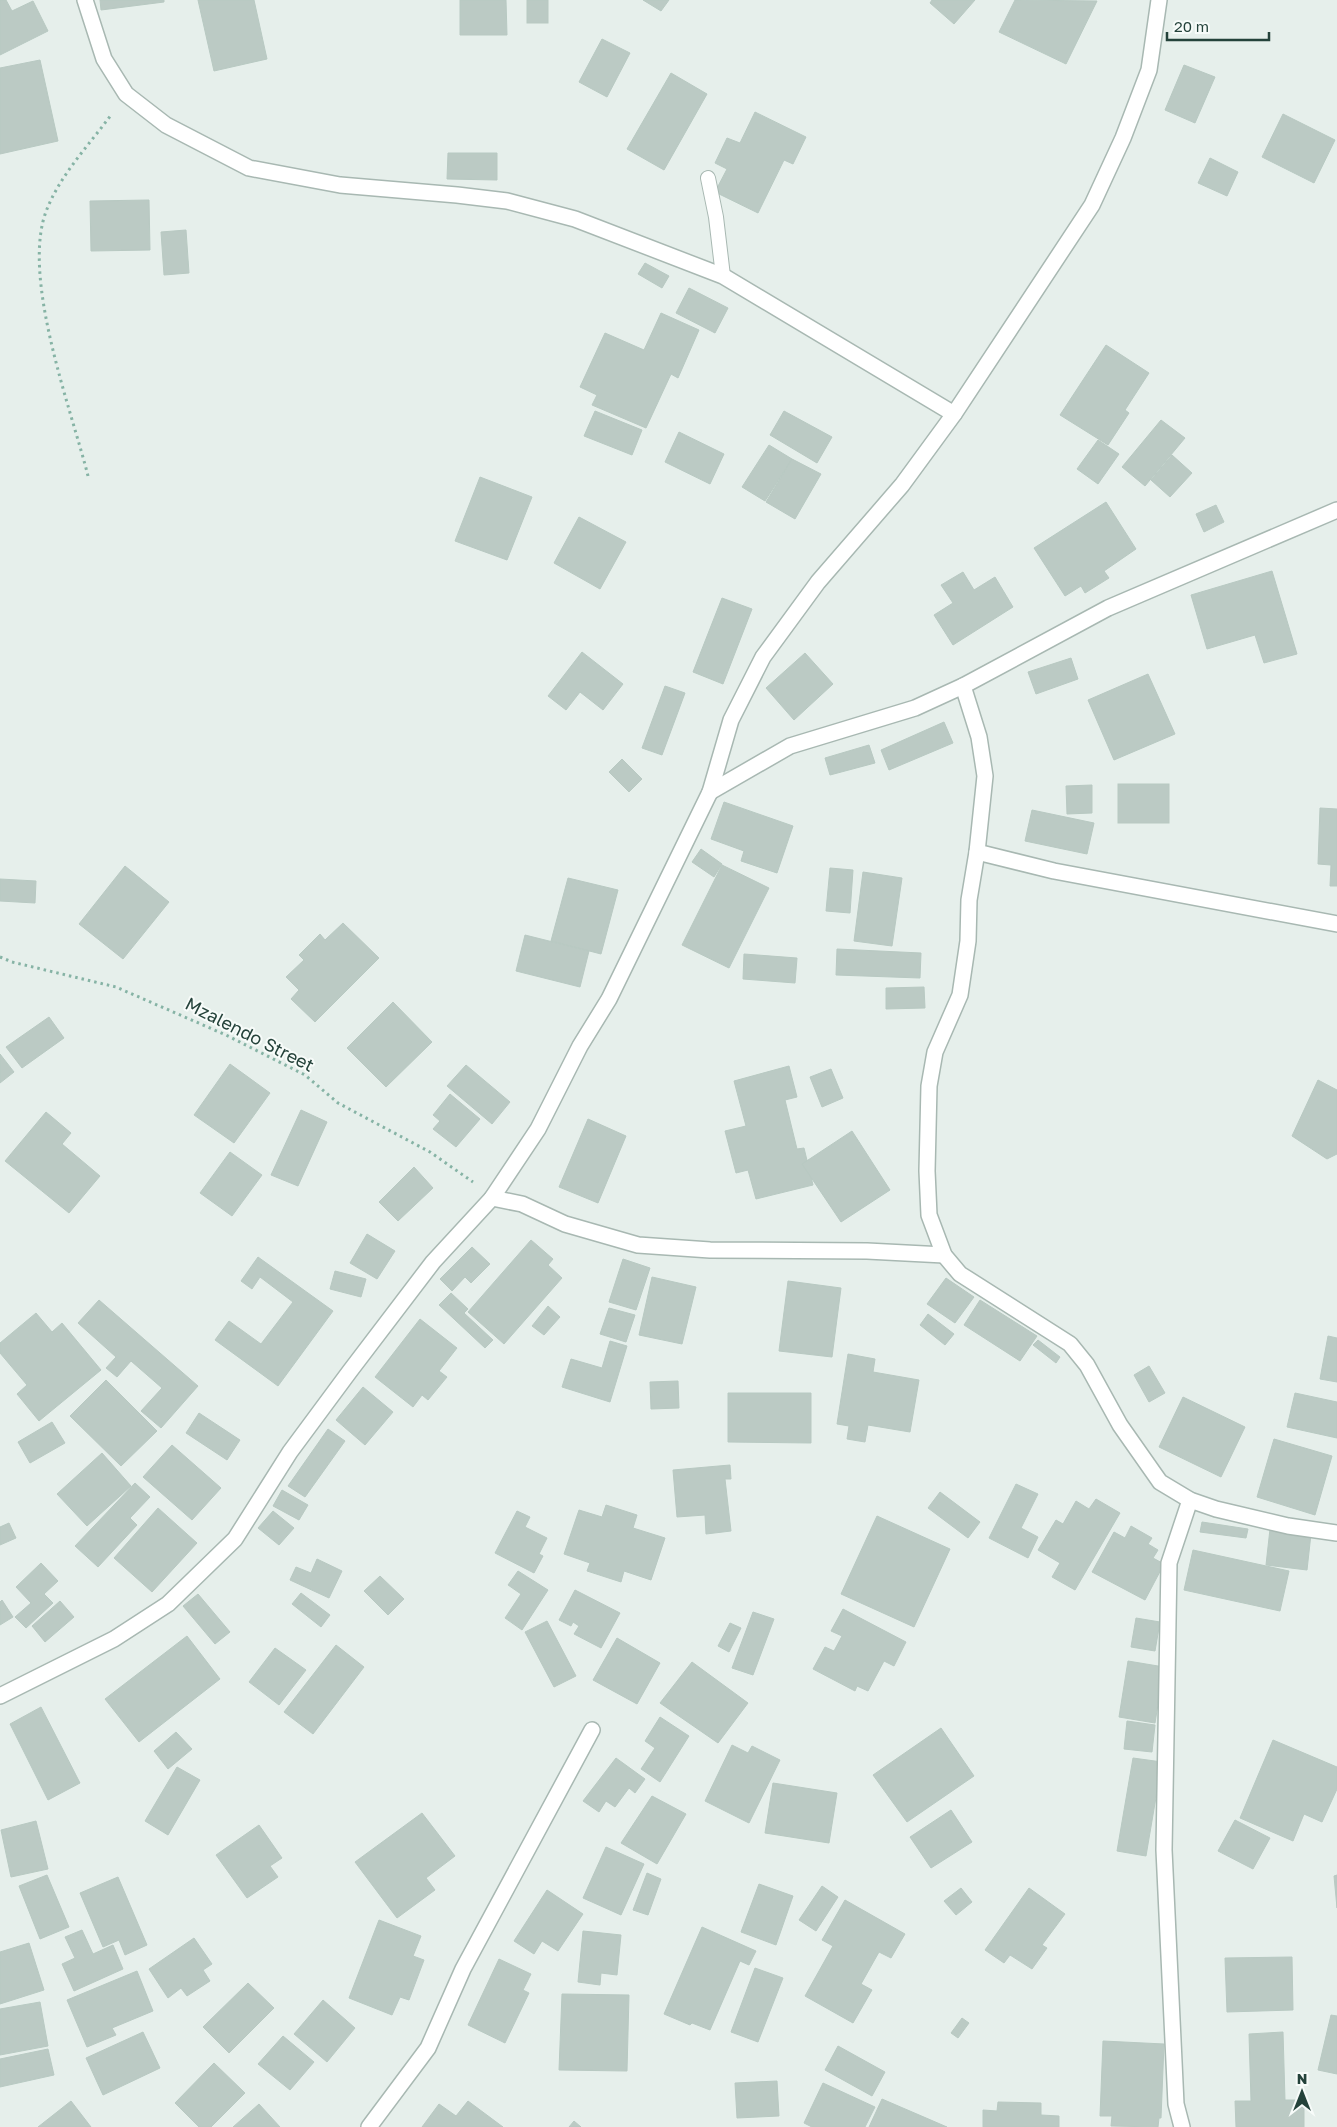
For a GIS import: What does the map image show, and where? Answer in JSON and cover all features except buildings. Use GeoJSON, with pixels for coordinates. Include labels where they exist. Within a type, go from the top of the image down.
{"type":"FeatureCollection","features":[{"type":"Feature","properties":{"kind":"street"},"geometry":{"type":"LineString","coordinates":[[85,0],[104,59],[126,94],[166,125],[249,168],[340,185],[457,194],[507,201],[575,220],[723,276],[954,414]]}},
{"type":"Feature","properties":{"kind":"street"},"geometry":{"type":"LineString","coordinates":[[0,1696],[114,1639],[138,1624],[168,1604],[235,1540],[290,1452],[350,1371],[433,1262],[492,1198],[538,1129],[580,1046],[609,999],[710,792],[731,720],[763,657],[818,582],[902,485],[954,414],[1092,205],[1123,138],[1150,70],[1159,0]]}},
{"type":"Feature","properties":{"kind":"street"},"geometry":{"type":"LineString","coordinates":[[710,792],[790,746],[915,708],[963,686],[1108,608],[1337,510]]}},
{"type":"Feature","properties":{"kind":"street"},"geometry":{"type":"LineString","coordinates":[[963,686],[984,761],[977,852],[969,900],[968,941],[960,994],[935,1052],[929,1086],[927,1171],[929,1215],[944,1255],[960,1274],[1070,1344],[1087,1365],[1106,1403],[1140,1457],[1160,1482],[1190,1500],[1254,1519],[1337,1533]]}},
{"type":"Feature","properties":{"kind":"street"},"geometry":{"type":"LineString","coordinates":[[977,852],[1054,871],[1337,924]]}},
{"type":"Feature","properties":{"kind":"street"},"geometry":{"type":"LineString","coordinates":[[492,1198],[522,1204],[564,1224],[638,1245],[710,1250],[867,1251],[944,1255]]}},
{"type":"Feature","properties":{"kind":"street"},"geometry":{"type":"LineString","coordinates":[[1182,2127],[1176,2104],[1164,1850],[1169,1563],[1190,1500]]}},
{"type":"Feature","properties":{"kind":"street"},"geometry":{"type":"LineString","coordinates":[[369,2127],[428,2048],[463,1969],[592,1730]]}},
{"type":"Feature","properties":{"kind":"lane"},"geometry":{"type":"LineString","coordinates":[[708,178],[719,232],[723,276]]}},
{"type":"Feature","properties":{"kind":"path"},"geometry":{"type":"LineString","coordinates":[[88,476],[49,332],[41,287],[40,239],[46,209],[61,182],[126,94]]}},
{"type":"Feature","properties":{"kind":"path","name":"Mzalendo Street"},"geometry":{"type":"LineString","coordinates":[[0,957],[12,962],[116,987],[226,1035],[305,1074],[338,1103],[430,1152],[455,1168],[492,1198]]}}]}
